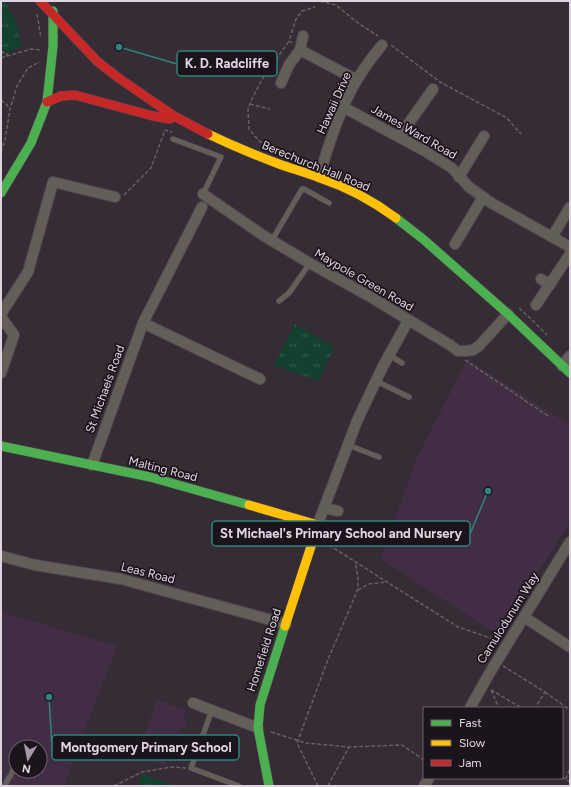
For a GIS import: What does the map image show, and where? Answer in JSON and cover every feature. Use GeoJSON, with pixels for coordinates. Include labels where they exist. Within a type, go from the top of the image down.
{"type":"FeatureCollection","features":[{"type":"Feature","properties":{"kind":"street","name":"Berechurch Hall Road"},"geometry":{"type":"LineString","coordinates":[[40,1],[53,16],[59,45],[88,52],[120,79],[174,116],[227,143],[279,164],[318,177],[363,197],[382,208],[404,224],[508,314],[566,369]]}},
{"type":"Feature","properties":{"kind":"street"},"geometry":{"type":"LineString","coordinates":[[1,193],[31,143],[47,102],[59,45],[53,16],[53,1]]}},
{"type":"Feature","properties":{"kind":"street"},"geometry":{"type":"LineString","coordinates":[[281,83],[289,65],[301,49],[303,36]]}},
{"type":"Feature","properties":{"kind":"street","name":"Hawaii Drive"},"geometry":{"type":"LineString","coordinates":[[318,177],[343,107],[357,80],[382,41]]}},
{"type":"Feature","properties":{"kind":"street"},"geometry":{"type":"LineString","coordinates":[[301,49],[357,80]]}},
{"type":"Feature","properties":{"kind":"street"},"geometry":{"type":"LineString","coordinates":[[399,137],[433,88]]}},
{"type":"Feature","properties":{"kind":"street"},"geometry":{"type":"LineString","coordinates":[[47,102],[61,96],[75,95],[153,116],[170,119],[174,116]]}},
{"type":"Feature","properties":{"kind":"street","name":"James Ward Road"},"geometry":{"type":"LineString","coordinates":[[343,107],[423,150],[452,168],[469,187],[493,204],[570,247]]}},
{"type":"Feature","properties":{"kind":"street"},"geometry":{"type":"LineString","coordinates":[[459,177],[484,136]]}},
{"type":"Feature","properties":{"kind":"street"},"geometry":{"type":"LineString","coordinates":[[474,152],[483,158]]}},
{"type":"Feature","properties":{"kind":"street"},"geometry":{"type":"LineString","coordinates":[[1,314],[28,272],[53,182],[115,197]]}},
{"type":"Feature","properties":{"kind":"street","name":"Maypole Green Road"},"geometry":{"type":"LineString","coordinates":[[203,194],[272,240],[310,263],[458,351],[464,351]]}},
{"type":"Feature","properties":{"kind":"street"},"geometry":{"type":"LineString","coordinates":[[455,244],[483,197]]}},
{"type":"Feature","properties":{"kind":"street","name":"St Michaels Road"},"geometry":{"type":"LineString","coordinates":[[92,465],[143,323],[202,207]]}},
{"type":"Feature","properties":{"kind":"street"},"geometry":{"type":"LineString","coordinates":[[552,237],[570,208]]}},
{"type":"Feature","properties":{"kind":"street"},"geometry":{"type":"LineString","coordinates":[[536,305],[545,282],[570,254]]}},
{"type":"Feature","properties":{"kind":"street"},"geometry":{"type":"LineString","coordinates":[[464,351],[473,350],[479,346],[508,314]]}},
{"type":"Feature","properties":{"kind":"street"},"geometry":{"type":"LineString","coordinates":[[1,317],[14,335],[1,373]]}},
{"type":"Feature","properties":{"kind":"street","name":"Homefield Road"},"geometry":{"type":"LineString","coordinates":[[269,786],[258,728],[260,705],[318,523],[357,421],[408,320]]}},
{"type":"Feature","properties":{"kind":"street"},"geometry":{"type":"LineString","coordinates":[[143,323],[260,379]]}},
{"type":"Feature","properties":{"kind":"street"},"geometry":{"type":"LineString","coordinates":[[566,369],[570,356]]}},
{"type":"Feature","properties":{"kind":"street","name":"Malting Road"},"geometry":{"type":"LineString","coordinates":[[1,446],[150,477],[318,523]]}},
{"type":"Feature","properties":{"kind":"street"},"geometry":{"type":"LineString","coordinates":[[324,508],[338,511]]}},
{"type":"Feature","properties":{"kind":"street","name":"Camulodunum Way"},"geometry":{"type":"LineString","coordinates":[[471,707],[496,662],[570,542]]}},
{"type":"Feature","properties":{"kind":"street","name":"Leas Road"},"geometry":{"type":"LineString","coordinates":[[1,556],[35,565],[121,579],[286,624]]}},
{"type":"Feature","properties":{"kind":"street"},"geometry":{"type":"LineString","coordinates":[[524,617],[570,647]]}},
{"type":"Feature","properties":{"kind":"street"},"geometry":{"type":"LineString","coordinates":[[193,703],[258,728]]}},
{"type":"Feature","properties":{"kind":"lane"},"geometry":{"type":"LineString","coordinates":[[173,139],[221,157],[203,194]]}},
{"type":"Feature","properties":{"kind":"lane"},"geometry":{"type":"LineString","coordinates":[[272,240],[301,190],[304,189],[329,203]]}},
{"type":"Feature","properties":{"kind":"lane"},"geometry":{"type":"LineString","coordinates":[[279,301],[289,293],[310,263]]}},
{"type":"Feature","properties":{"kind":"lane"},"geometry":{"type":"LineString","coordinates":[[389,355],[402,363]]}},
{"type":"Feature","properties":{"kind":"lane"},"geometry":{"type":"LineString","coordinates":[[376,382],[409,397]]}},
{"type":"Feature","properties":{"kind":"lane"},"geometry":{"type":"LineString","coordinates":[[348,445],[379,457]]}},
{"type":"Feature","properties":{"kind":"lane"},"geometry":{"type":"LineString","coordinates":[[212,710],[191,768],[239,786]]}},
{"type":"Feature","properties":{"kind":"path"},"geometry":{"type":"LineString","coordinates":[[320,1],[336,5],[382,41],[440,82],[507,118],[521,134]]}},
{"type":"Feature","properties":{"kind":"path"},"geometry":{"type":"LineString","coordinates":[[284,152],[259,141],[249,129],[248,109],[261,82],[290,41],[298,15],[302,11],[315,7]]}},
{"type":"Feature","properties":{"kind":"path"},"geometry":{"type":"LineString","coordinates":[[34,10],[37,15],[42,43]]}},
{"type":"Feature","properties":{"kind":"path"},"geometry":{"type":"LineString","coordinates":[[290,41],[301,49]]}},
{"type":"Feature","properties":{"kind":"path"},"geometry":{"type":"LineString","coordinates":[[1,58],[31,49],[43,50],[59,45]]}},
{"type":"Feature","properties":{"kind":"path"},"geometry":{"type":"LineString","coordinates":[[1,152],[5,140],[10,109],[17,86],[28,68],[49,58],[59,45]]}},
{"type":"Feature","properties":{"kind":"path"},"geometry":{"type":"LineString","coordinates":[[1,51],[9,56]]}},
{"type":"Feature","properties":{"kind":"path"},"geometry":{"type":"LineString","coordinates":[[1,100],[7,104],[10,109]]}},
{"type":"Feature","properties":{"kind":"path"},"geometry":{"type":"LineString","coordinates":[[250,104],[270,109]]}},
{"type":"Feature","properties":{"kind":"path"},"geometry":{"type":"LineString","coordinates":[[115,197],[119,200],[151,168],[165,130],[174,133],[173,139]]}},
{"type":"Feature","properties":{"kind":"path"},"geometry":{"type":"LineString","coordinates":[[464,351],[465,360],[548,416]]}},
{"type":"Feature","properties":{"kind":"path"},"geometry":{"type":"LineString","coordinates":[[314,536],[458,626],[490,639],[503,642]]}},
{"type":"Feature","properties":{"kind":"path"},"geometry":{"type":"LineString","coordinates":[[318,786],[297,743],[327,662],[358,590],[358,577],[355,561]]}},
{"type":"Feature","properties":{"kind":"path"},"geometry":{"type":"LineString","coordinates":[[358,590],[369,584],[387,582]]}},
{"type":"Feature","properties":{"kind":"path"},"geometry":{"type":"LineString","coordinates":[[496,662],[545,692],[570,710]]}},
{"type":"Feature","properties":{"kind":"path"},"geometry":{"type":"LineString","coordinates":[[499,707],[491,689],[520,707]]}},
{"type":"Feature","properties":{"kind":"path"},"geometry":{"type":"LineString","coordinates":[[536,707],[545,692]]}},
{"type":"Feature","properties":{"kind":"path"},"geometry":{"type":"LineString","coordinates":[[258,728],[306,743],[349,747],[402,745],[423,759]]}},
{"type":"Feature","properties":{"kind":"path"},"geometry":{"type":"LineString","coordinates":[[328,786],[349,747]]}},
{"type":"Feature","properties":{"kind":"path"},"geometry":{"type":"LineString","coordinates":[[114,786],[142,772],[172,767],[191,768]]}},
{"type":"Feature","properties":{"kind":"path"},"geometry":{"type":"LineString","coordinates":[[566,779],[570,768]]}},
{"type":"Feature","properties":{"kind":"path"},"geometry":{"type":"LineString","coordinates":[[563,778],[570,782]]}},
{"type":"Feature","properties":{"kind":"shaded area"},"geometry":{"type":"Polygon","coordinates":[[[467,359],[570,425],[570,522],[498,635],[381,559],[416,460],[467,359]]]}},
{"type":"Feature","properties":{"kind":"shaded area"},"geometry":{"type":"Polygon","coordinates":[[[1,612],[117,646],[64,786],[11,786],[1,782],[1,612]]]}},
{"type":"Feature","properties":{"kind":"shaded area"},"geometry":{"type":"Polygon","coordinates":[[[157,700],[186,710],[183,721],[188,723],[186,728],[181,727],[165,766],[137,756],[157,700]]]}},
{"type":"Feature","properties":{"kind":"green space"},"geometry":{"type":"Polygon","coordinates":[[[1,1],[5,1],[17,24],[21,47],[1,55],[1,1]]]}},
{"type":"Feature","properties":{"kind":"green space"},"geometry":{"type":"Polygon","coordinates":[[[295,324],[334,347],[318,381],[274,365],[295,324]]]}},
{"type":"Feature","properties":{"kind":"green space"},"geometry":{"type":"Polygon","coordinates":[[[142,774],[176,786],[138,786],[142,774]]]}},
{"type":"Feature","properties":{"kind":"traffic: fast"},"geometry":{"type":"LineString","coordinates":[[1,193],[31,143],[47,102],[53,46],[53,11]]}},
{"type":"Feature","properties":{"kind":"traffic: fast"},"geometry":{"type":"LineString","coordinates":[[396,218],[423,239],[508,314],[570,373]]}},
{"type":"Feature","properties":{"kind":"traffic: fast"},"geometry":{"type":"LineString","coordinates":[[1,446],[150,477],[249,505]]}},
{"type":"Feature","properties":{"kind":"traffic: fast"},"geometry":{"type":"LineString","coordinates":[[269,786],[258,728],[260,705],[285,626]]}},
{"type":"Feature","properties":{"kind":"traffic: slow"},"geometry":{"type":"LineString","coordinates":[[208,134],[261,157],[350,190],[369,200],[396,218]]}},
{"type":"Feature","properties":{"kind":"traffic: slow"},"geometry":{"type":"LineString","coordinates":[[249,505],[318,525],[285,626]]}},
{"type":"Feature","properties":{"kind":"traffic: jam"},"geometry":{"type":"LineString","coordinates":[[40,1],[98,62],[174,116],[208,134]]}},
{"type":"Feature","properties":{"kind":"traffic: jam"},"geometry":{"type":"LineString","coordinates":[[47,102],[61,96],[75,95],[153,116],[170,119],[174,116]]}},
{"type":"Feature","properties":{"kind":"place","name":"K. D. Radcliffe"},"geometry":{"type":"Point","coordinates":[119,47]}},
{"type":"Feature","properties":{"kind":"place","name":"St Michael's Primary School and Nursery"},"geometry":{"type":"Point","coordinates":[488,491]}},
{"type":"Feature","properties":{"kind":"place","name":"Montgomery Primary School"},"geometry":{"type":"Point","coordinates":[49,697]}}]}
